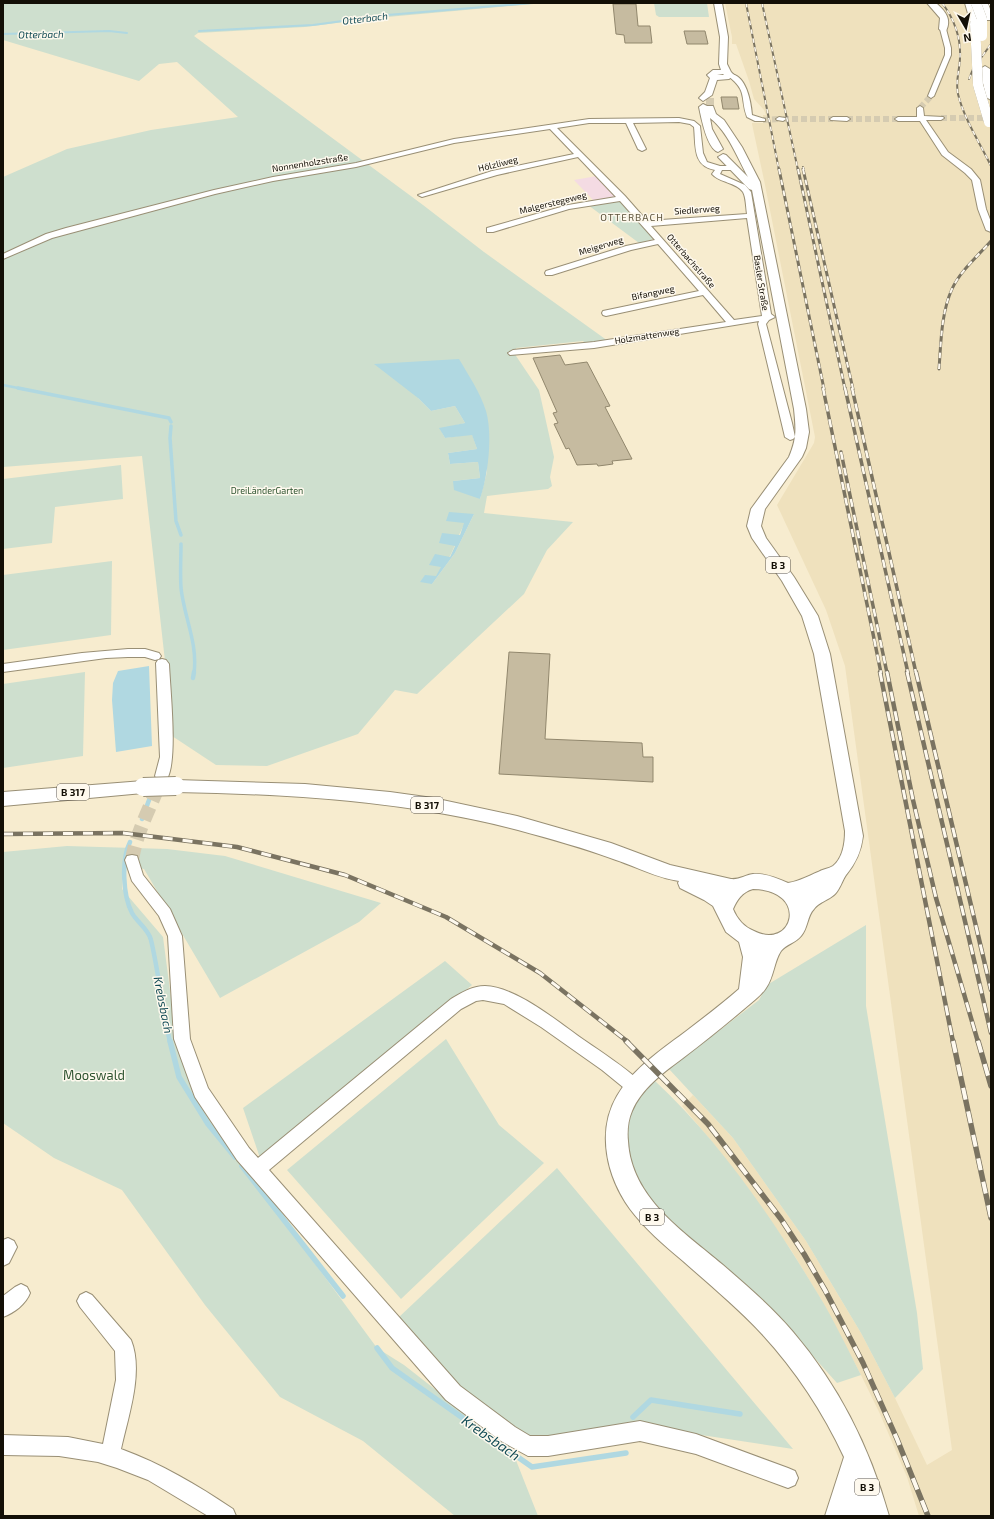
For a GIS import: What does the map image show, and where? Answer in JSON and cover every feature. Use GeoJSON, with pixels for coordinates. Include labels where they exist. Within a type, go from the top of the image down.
{"type":"FeatureCollection","features":[{"type":"Feature","properties":{"kind":"highway"},"geometry":{"type":"LineString","coordinates":[[931,3],[940,12],[945,22],[943,29]]}},
{"type":"Feature","properties":{"kind":"highway"},"geometry":{"type":"LineString","coordinates":[[960,3],[967,21],[970,59],[972,66],[983,68]]}},
{"type":"Feature","properties":{"kind":"highway"},"geometry":{"type":"LineString","coordinates":[[969,3],[991,97]]}},
{"type":"Feature","properties":{"kind":"highway"},"geometry":{"type":"LineString","coordinates":[[976,3],[982,19],[983,105],[989,121]]}},
{"type":"Feature","properties":{"kind":"highway"},"geometry":{"type":"LineString","coordinates":[[984,3],[988,15],[988,40]]}},
{"type":"Feature","properties":{"kind":"main road"},"geometry":{"type":"LineString","coordinates":[[707,107],[721,77],[723,64],[724,37],[718,3]]}},
{"type":"Feature","properties":{"kind":"main road","name":"B 3"},"geometry":{"type":"LineString","coordinates":[[707,107],[720,122],[737,147],[755,182],[761,204],[774,317],[793,373],[803,432],[795,457],[758,509],[754,526],[759,538],[789,580],[810,616],[822,654],[854,831],[854,844],[850,855],[844,866],[839,871],[811,885],[786,891]]}},
{"type":"Feature","properties":{"kind":"main road","name":"B 3"},"geometry":{"type":"LineString","coordinates":[[707,107],[708,129],[721,153],[733,168],[757,192]]}},
{"type":"Feature","properties":{"kind":"main road"},"geometry":{"type":"LineString","coordinates":[[733,168],[747,167]]}},
{"type":"Feature","properties":{"kind":"main road","name":"B 317"},"geometry":{"type":"LineString","coordinates":[[3,799],[143,787],[169,781],[315,791],[388,798],[515,823],[576,840],[670,872],[725,886],[737,887]]}},
{"type":"Feature","properties":{"kind":"main road","name":"B 3"},"geometry":{"type":"LineString","coordinates":[[839,871],[833,884],[808,902],[800,912],[797,928],[791,935],[778,942],[771,950],[761,980],[743,998],[648,1074],[635,1087],[624,1106],[618,1123],[616,1142],[618,1160],[632,1192],[647,1214],[760,1314],[794,1352],[832,1407],[846,1433],[853,1470],[854,1516]]}},
{"type":"Feature","properties":{"kind":"main road","name":"B 317"},"geometry":{"type":"LineString","coordinates":[[670,872],[718,899],[724,908]]}},
{"type":"Feature","properties":{"kind":"main road"},"geometry":{"type":"LineString","coordinates":[[749,991],[753,956],[752,946],[747,938],[733,927],[728,919],[724,908],[728,896],[737,887],[755,882],[763,882],[775,885],[786,891],[793,898],[800,912]]}},
{"type":"Feature","properties":{"kind":"main road"},"geometry":{"type":"LineString","coordinates":[[747,938],[762,942],[778,942]]}},
{"type":"Feature","properties":{"kind":"main road"},"geometry":{"type":"LineString","coordinates":[[838,1516],[853,1470]]}},
{"type":"Feature","properties":{"kind":"main road","name":"B 3"},"geometry":{"type":"LineString","coordinates":[[853,1470],[865,1480],[876,1516]]}},
{"type":"Feature","properties":{"kind":"street"},"geometry":{"type":"LineString","coordinates":[[931,96],[948,53],[943,29]]}},
{"type":"Feature","properties":{"kind":"street"},"geometry":{"type":"LineString","coordinates":[[721,77],[738,81],[745,90],[749,116],[755,119],[763,120]]}},
{"type":"Feature","properties":{"kind":"street"},"geometry":{"type":"LineString","coordinates":[[920,108],[919,113],[945,153],[954,162],[968,171],[976,180],[982,209],[990,230]]}},
{"type":"Feature","properties":{"kind":"street"},"geometry":{"type":"LineString","coordinates":[[898,119],[941,118]]}},
{"type":"Feature","properties":{"kind":"street"},"geometry":{"type":"LineString","coordinates":[[833,119],[847,119]]}},
{"type":"Feature","properties":{"kind":"street"},"geometry":{"type":"LineString","coordinates":[[628,120],[642,149]]}},
{"type":"Feature","properties":{"kind":"street","name":"Nonnenholzstraße"},"geometry":{"type":"LineString","coordinates":[[3,257],[49,236],[132,212],[244,185],[356,165],[454,141],[589,121],[679,120],[694,122],[697,126],[699,137],[700,159],[706,165],[718,169]]}},
{"type":"Feature","properties":{"kind":"street","name":"Otterbachstraße"},"geometry":{"type":"LineString","coordinates":[[551,126],[646,224],[731,322]]}},
{"type":"Feature","properties":{"kind":"street"},"geometry":{"type":"LineString","coordinates":[[454,141],[462,146],[527,135]]}},
{"type":"Feature","properties":{"kind":"street","name":"Hölzliweg"},"geometry":{"type":"LineString","coordinates":[[422,195],[495,173],[579,155]]}},
{"type":"Feature","properties":{"kind":"street"},"geometry":{"type":"LineString","coordinates":[[718,169],[733,168]]}},
{"type":"Feature","properties":{"kind":"street","name":"Basler Straße"},"geometry":{"type":"LineString","coordinates":[[718,169],[716,174],[718,176],[745,189],[774,317],[762,324],[773,371],[784,406],[790,437]]}},
{"type":"Feature","properties":{"kind":"street","name":"Malgerstegeweg"},"geometry":{"type":"LineString","coordinates":[[490,230],[568,208],[622,198]]}},
{"type":"Feature","properties":{"kind":"street","name":"Siedlerweg"},"geometry":{"type":"LineString","coordinates":[[646,224],[750,216]]}},
{"type":"Feature","properties":{"kind":"street","name":"Meigerweg"},"geometry":{"type":"LineString","coordinates":[[549,273],[629,248],[660,241]]}},
{"type":"Feature","properties":{"kind":"street","name":"Bifangweg"},"geometry":{"type":"LineString","coordinates":[[606,313],[705,292]]}},
{"type":"Feature","properties":{"kind":"street","name":"Holzmattenweg"},"geometry":{"type":"LineString","coordinates":[[514,353],[594,345],[731,322],[774,317]]}},
{"type":"Feature","properties":{"kind":"street"},"geometry":{"type":"LineString","coordinates":[[3,668],[135,652],[158,660],[163,664],[166,757],[169,781]]}},
{"type":"Feature","properties":{"kind":"street"},"geometry":{"type":"LineString","coordinates":[[132,860],[137,877],[166,913],[175,936],[182,1039],[201,1092],[243,1154],[453,1393],[508,1434],[528,1446],[548,1446],[640,1431],[696,1444],[788,1478]]}},
{"type":"Feature","properties":{"kind":"street"},"geometry":{"type":"LineString","coordinates":[[257,1170],[456,1004],[472,995],[486,993],[501,996],[513,1002],[546,1022],[610,1067],[635,1087]]}},
{"type":"Feature","properties":{"kind":"street"},"geometry":{"type":"LineString","coordinates":[[3,1308],[21,1293]]}},
{"type":"Feature","properties":{"kind":"street"},"geometry":{"type":"LineString","coordinates":[[86,1301],[124,1346],[126,1380],[110,1456]]}},
{"type":"Feature","properties":{"kind":"street"},"geometry":{"type":"LineString","coordinates":[[3,1445],[77,1448],[130,1461],[181,1486],[225,1516]]}},
{"type":"Feature","properties":{"kind":"shaded area"},"geometry":{"type":"Polygon","coordinates":[[[725,3],[991,3],[991,1516],[919,1516],[907,1477],[880,1414],[819,1296],[791,1250],[718,1149],[682,1106],[693,1095],[733,1138],[806,1241],[861,1333],[895,1398],[927,1465],[952,1450],[845,666],[826,610],[777,505],[814,443],[815,437],[752,124],[764,123],[763,115],[766,115],[764,110],[754,99],[736,44],[732,44],[725,3]]]}},
{"type":"Feature","properties":{"kind":"shaded area"},"geometry":{"type":"Polygon","coordinates":[[[597,176],[616,195],[613,198],[594,201],[574,180],[597,176]]]}},
{"type":"Feature","properties":{"kind":"green space","name":"DreiLänderGarten"},"geometry":{"type":"Polygon","coordinates":[[[3,3],[545,3],[376,18],[305,27],[198,33],[194,36],[423,205],[484,252],[608,341],[586,344],[583,341],[516,348],[517,352],[514,353],[539,390],[554,457],[550,477],[552,486],[548,489],[487,496],[484,513],[573,522],[547,550],[524,594],[417,694],[395,690],[358,734],[267,766],[216,765],[169,734],[165,661],[142,456],[3,467],[3,177],[67,149],[151,130],[238,117],[177,62],[159,64],[139,81],[3,40],[3,3]],[[418,398],[431,411],[455,406],[418,398]],[[455,406],[465,423],[440,429],[445,438],[472,434],[477,449],[448,453],[450,464],[478,462],[480,478],[453,481],[480,499],[487,472],[486,413],[455,406]],[[474,514],[463,527],[450,556],[432,584],[455,553],[474,514]]]}},
{"type":"Feature","properties":{"kind":"green space"},"geometry":{"type":"Polygon","coordinates":[[[654,3],[707,3],[709,17],[659,17],[656,15],[654,3]]]}},
{"type":"Feature","properties":{"kind":"green space"},"geometry":{"type":"Polygon","coordinates":[[[620,201],[654,239],[639,243],[588,205],[620,201]]]}},
{"type":"Feature","properties":{"kind":"green space"},"geometry":{"type":"Polygon","coordinates":[[[121,465],[123,499],[55,507],[52,543],[3,549],[3,479],[121,465]]]}},
{"type":"Feature","properties":{"kind":"green space"},"geometry":{"type":"Polygon","coordinates":[[[112,561],[111,635],[3,650],[3,575],[112,561]]]}},
{"type":"Feature","properties":{"kind":"green space"},"geometry":{"type":"Polygon","coordinates":[[[85,672],[83,756],[3,768],[3,684],[85,672]]]}},
{"type":"Feature","properties":{"kind":"green space","name":"Mooswald"},"geometry":{"type":"Polygon","coordinates":[[[67,846],[167,849],[225,856],[381,903],[359,922],[220,998],[144,869],[133,867],[123,869],[122,889],[163,937],[176,1036],[230,1148],[377,1348],[404,1365],[459,1408],[506,1435],[538,1516],[455,1516],[363,1441],[280,1397],[205,1305],[122,1190],[54,1158],[3,1123],[3,852],[67,846]]]}},
{"type":"Feature","properties":{"kind":"green space"},"geometry":{"type":"Polygon","coordinates":[[[866,925],[866,1006],[917,1313],[923,1369],[895,1398],[861,1333],[806,1241],[733,1138],[669,1069],[759,1000],[767,985],[866,925]]]}},
{"type":"Feature","properties":{"kind":"green space"},"geometry":{"type":"Polygon","coordinates":[[[445,961],[472,985],[260,1158],[243,1108],[445,961]]]}},
{"type":"Feature","properties":{"kind":"green space"},"geometry":{"type":"Polygon","coordinates":[[[446,1039],[499,1125],[544,1163],[401,1299],[287,1170],[446,1039]]]}},
{"type":"Feature","properties":{"kind":"green space"},"geometry":{"type":"Polygon","coordinates":[[[654,1080],[701,1128],[744,1181],[782,1237],[824,1304],[861,1375],[837,1383],[774,1313],[683,1232],[647,1197],[632,1165],[627,1136],[631,1112],[641,1093],[654,1080]]]}},
{"type":"Feature","properties":{"kind":"green space"},"geometry":{"type":"Polygon","coordinates":[[[557,1168],[793,1449],[642,1426],[528,1446],[456,1384],[398,1318],[557,1168]]]}},
{"type":"Feature","properties":{"kind":"water"},"geometry":{"type":"Polygon","coordinates":[[[459,359],[481,397],[488,421],[489,455],[480,499],[454,490],[453,481],[480,478],[478,462],[450,464],[448,453],[477,449],[472,435],[445,438],[439,428],[465,423],[455,406],[431,411],[418,398],[374,364],[459,359]]]}},
{"type":"Feature","properties":{"kind":"water"},"geometry":{"type":"Polygon","coordinates":[[[449,512],[474,514],[455,553],[432,584],[420,582],[425,575],[436,576],[441,567],[429,565],[435,554],[450,557],[455,546],[439,543],[442,533],[460,535],[464,523],[446,521],[449,512]]]}},
{"type":"Feature","properties":{"kind":"water"},"geometry":{"type":"Polygon","coordinates":[[[149,666],[152,746],[116,752],[112,700],[113,683],[118,671],[149,666]]]}},
{"type":"Feature","properties":{"kind":"building"},"geometry":{"type":"Polygon","coordinates":[[[613,4],[636,4],[638,26],[650,26],[652,43],[625,43],[624,35],[616,34],[613,4]]]}},
{"type":"Feature","properties":{"kind":"building"},"geometry":{"type":"Polygon","coordinates":[[[684,31],[705,31],[708,44],[687,44],[684,31]]]}},
{"type":"Feature","properties":{"kind":"building"},"geometry":{"type":"Polygon","coordinates":[[[721,97],[737,97],[739,109],[723,109],[721,97]]]}},
{"type":"Feature","properties":{"kind":"building"},"geometry":{"type":"Polygon","coordinates":[[[560,355],[565,365],[587,362],[610,406],[605,407],[632,459],[612,461],[613,464],[598,466],[597,464],[577,465],[569,448],[566,449],[554,424],[558,423],[553,413],[557,412],[533,358],[560,355]]]}},
{"type":"Feature","properties":{"kind":"building"},"geometry":{"type":"Polygon","coordinates":[[[509,652],[550,654],[545,739],[642,743],[643,757],[653,757],[653,782],[499,774],[509,652]]]}},
{"type":"Feature","properties":{"kind":"waterway","name":"Otterbach"},"geometry":{"type":"LineString","coordinates":[[199,31],[313,25],[387,15],[531,3]]}},
{"type":"Feature","properties":{"kind":"waterway","name":"Otterbach"},"geometry":{"type":"LineString","coordinates":[[3,34],[109,31],[127,33]]}},
{"type":"Feature","properties":{"kind":"waterway"},"geometry":{"type":"LineString","coordinates":[[3,385],[18,388]]}},
{"type":"Feature","properties":{"kind":"waterway"},"geometry":{"type":"LineString","coordinates":[[18,388],[169,418],[171,422]]}},
{"type":"Feature","properties":{"kind":"waterway"},"geometry":{"type":"LineString","coordinates":[[18,388],[23,389]]}},
{"type":"Feature","properties":{"kind":"waterway"},"geometry":{"type":"LineString","coordinates":[[171,426],[170,438],[176,521],[181,535]]}},
{"type":"Feature","properties":{"kind":"waterway"},"geometry":{"type":"LineString","coordinates":[[181,544],[181,588],[194,651],[194,673]]}},
{"type":"Feature","properties":{"kind":"waterway"},"geometry":{"type":"LineString","coordinates":[[193,678],[194,672]]}},
{"type":"Feature","properties":{"kind":"waterway"},"geometry":{"type":"LineString","coordinates":[[142,819],[152,792]]}},
{"type":"Feature","properties":{"kind":"waterway","name":"Krebsbach"},"geometry":{"type":"LineString","coordinates":[[130,842],[125,858],[125,888],[132,913],[150,936],[170,1042]]}},
{"type":"Feature","properties":{"kind":"waterway","name":"Krebsbach"},"geometry":{"type":"LineString","coordinates":[[170,1041],[179,1077],[208,1124],[235,1157]]}},
{"type":"Feature","properties":{"kind":"waterway","name":"Krebsbach"},"geometry":{"type":"LineString","coordinates":[[242,1166],[343,1296]]}},
{"type":"Feature","properties":{"kind":"waterway","name":"Krebsbach"},"geometry":{"type":"LineString","coordinates":[[377,1348],[392,1368],[532,1467],[626,1453]]}},
{"type":"Feature","properties":{"kind":"waterway","name":"Krebsbach"},"geometry":{"type":"LineString","coordinates":[[633,1417],[651,1400],[740,1414]]}},
{"type":"Feature","properties":{"kind":"tunnel"},"geometry":{"type":"LineString","coordinates":[[920,108],[931,96]]}},
{"type":"Feature","properties":{"kind":"tunnel"},"geometry":{"type":"LineString","coordinates":[[710,98],[710,108]]}},
{"type":"Feature","properties":{"kind":"tunnel"},"geometry":{"type":"LineString","coordinates":[[941,118],[986,118]]}},
{"type":"Feature","properties":{"kind":"tunnel"},"geometry":{"type":"LineString","coordinates":[[763,120],[779,119]]}},
{"type":"Feature","properties":{"kind":"tunnel"},"geometry":{"type":"LineString","coordinates":[[783,119],[833,119]]}},
{"type":"Feature","properties":{"kind":"tunnel"},"geometry":{"type":"LineString","coordinates":[[847,119],[898,119]]}},
{"type":"Feature","properties":{"kind":"tunnel"},"geometry":{"type":"LineString","coordinates":[[132,860],[140,830],[161,780]]}},
{"type":"Feature","properties":{"kind":"railway"},"geometry":{"type":"LineString","coordinates":[[746,3],[779,170]]}},
{"type":"Feature","properties":{"kind":"railway"},"geometry":{"type":"LineString","coordinates":[[762,3],[798,170]]}},
{"type":"Feature","properties":{"kind":"railway"},"geometry":{"type":"LineString","coordinates":[[942,3],[950,15],[958,36],[960,50],[957,84],[958,94],[968,122],[991,166]]}},
{"type":"Feature","properties":{"kind":"railway"},"geometry":{"type":"LineString","coordinates":[[989,3],[991,7]]}},
{"type":"Feature","properties":{"kind":"railway"},"geometry":{"type":"LineString","coordinates":[[969,79],[973,69],[991,44]]}},
{"type":"Feature","properties":{"kind":"railway"},"geometry":{"type":"LineString","coordinates":[[779,169],[824,389]]}},
{"type":"Feature","properties":{"kind":"railway"},"geometry":{"type":"LineString","coordinates":[[798,169],[845,389]]}},
{"type":"Feature","properties":{"kind":"railway"},"geometry":{"type":"LineString","coordinates":[[803,169],[853,389]]}},
{"type":"Feature","properties":{"kind":"railway"},"geometry":{"type":"LineString","coordinates":[[939,369],[941,339],[948,298],[955,282],[964,270],[991,241]]}},
{"type":"Feature","properties":{"kind":"railway"},"geometry":{"type":"LineString","coordinates":[[823,388],[881,673]]}},
{"type":"Feature","properties":{"kind":"railway"},"geometry":{"type":"LineString","coordinates":[[845,388],[908,673]]}},
{"type":"Feature","properties":{"kind":"railway"},"geometry":{"type":"LineString","coordinates":[[852,388],[916,673]]}},
{"type":"Feature","properties":{"kind":"railway"},"geometry":{"type":"LineString","coordinates":[[841,452],[887,673]]}},
{"type":"Feature","properties":{"kind":"railway"},"geometry":{"type":"LineString","coordinates":[[880,672],[953,1042]]}},
{"type":"Feature","properties":{"kind":"railway"},"geometry":{"type":"LineString","coordinates":[[887,672],[913,800],[936,898],[978,1042]]}},
{"type":"Feature","properties":{"kind":"railway"},"geometry":{"type":"LineString","coordinates":[[907,672],[991,1033]]}},
{"type":"Feature","properties":{"kind":"railway"},"geometry":{"type":"LineString","coordinates":[[916,672],[991,990]]}},
{"type":"Feature","properties":{"kind":"railway"},"geometry":{"type":"LineString","coordinates":[[3,834],[123,833],[237,847],[345,875],[446,917],[540,973],[628,1042]]}},
{"type":"Feature","properties":{"kind":"railway"},"geometry":{"type":"LineString","coordinates":[[626,1041],[708,1124],[781,1219],[804,1254],[825,1290],[863,1363],[897,1439],[928,1516]]}},
{"type":"Feature","properties":{"kind":"railway"},"geometry":{"type":"LineString","coordinates":[[953,1041],[991,1218]]}},
{"type":"Feature","properties":{"kind":"railway"},"geometry":{"type":"LineString","coordinates":[[978,1041],[991,1086]]}},
{"type":"Feature","properties":{"kind":"district","name":"OTTERBACH"},"geometry":{"type":"Point","coordinates":[632,217]}}]}
